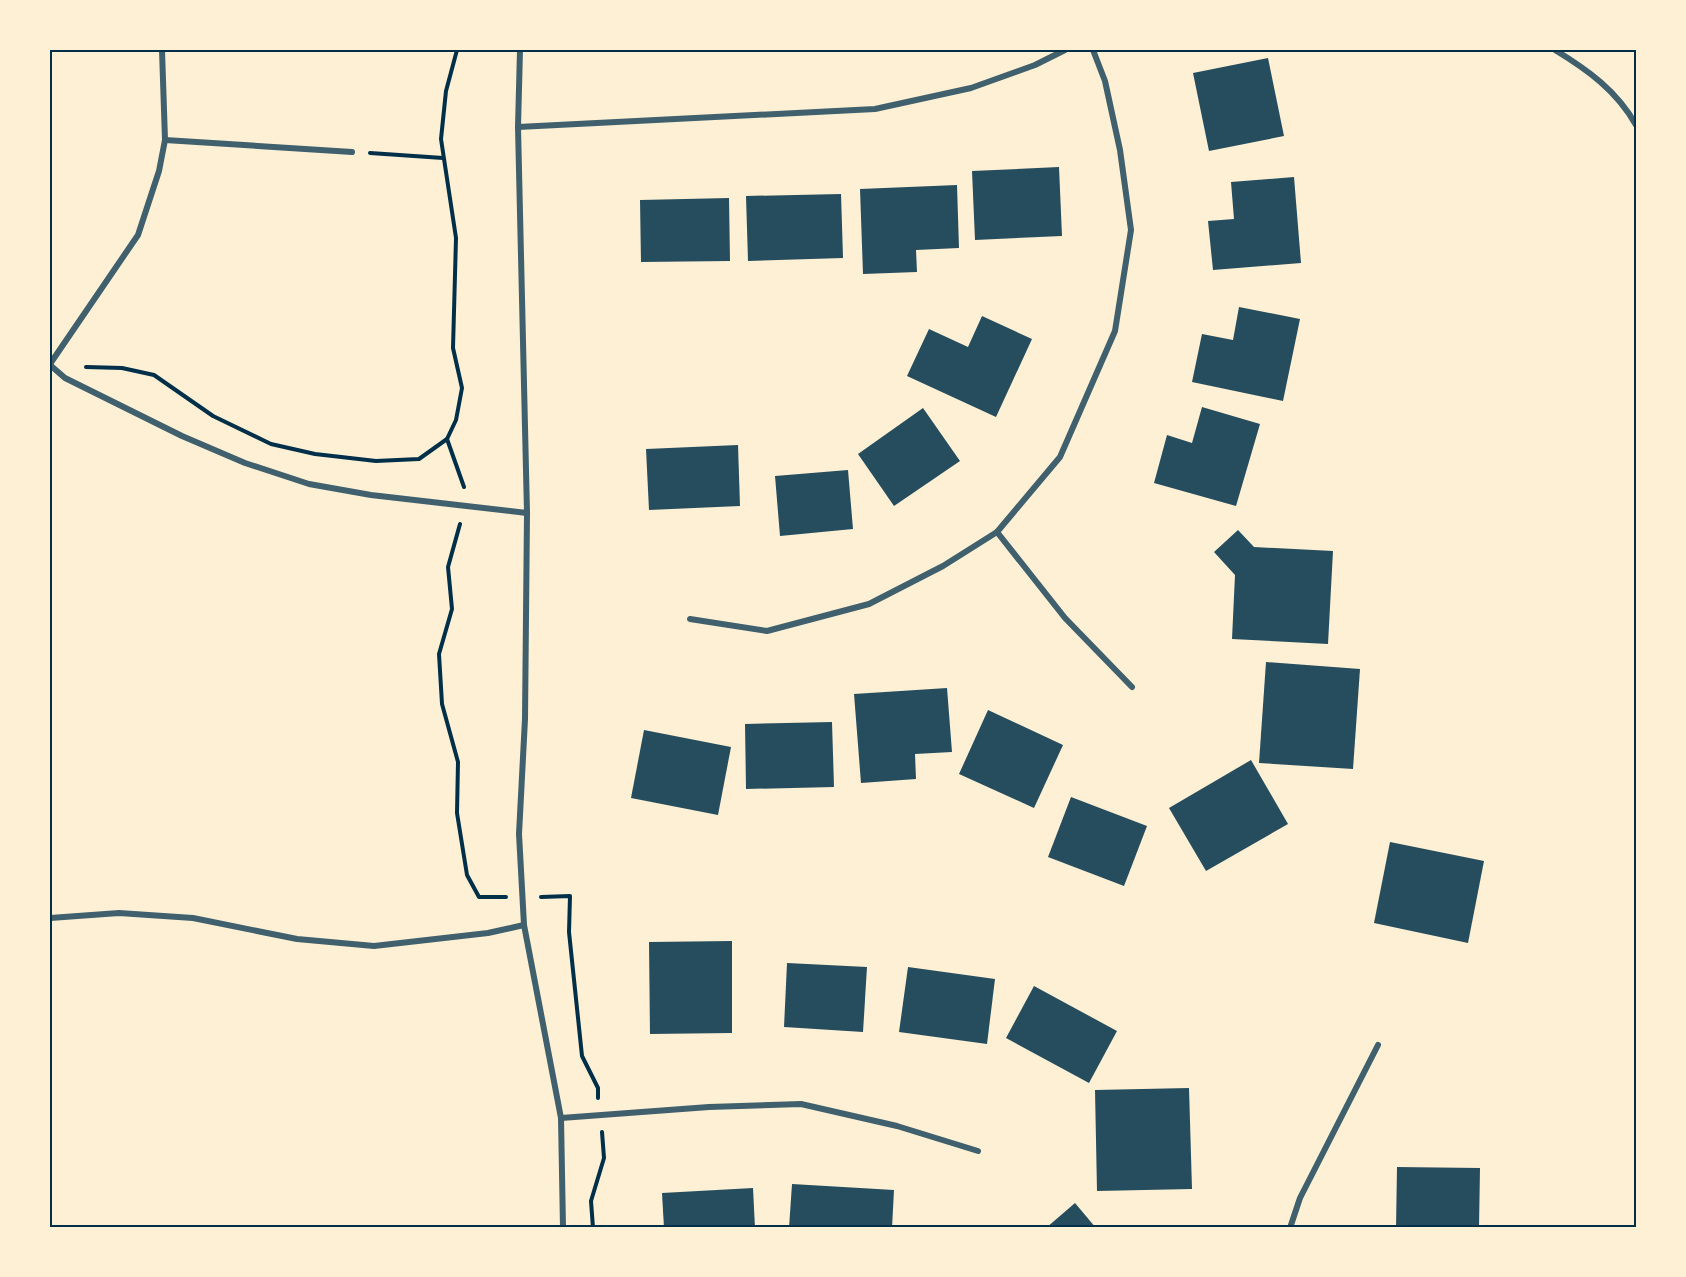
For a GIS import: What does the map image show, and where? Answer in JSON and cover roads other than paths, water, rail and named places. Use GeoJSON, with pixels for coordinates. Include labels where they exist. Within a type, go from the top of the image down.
{"type":"FeatureCollection","features":[{"type":"Feature","properties":{"kind":"street"},"geometry":{"type":"LineString","coordinates":[[162,50],[165,140],[159,171],[138,235],[50,364],[65,378],[182,436],[245,463],[309,484],[371,495],[527,513]]}},
{"type":"Feature","properties":{"kind":"street"},"geometry":{"type":"LineString","coordinates":[[520,50],[518,127],[527,513],[525,718],[519,834],[524,925],[561,1118],[563,1227]]}},
{"type":"Feature","properties":{"kind":"street"},"geometry":{"type":"LineString","coordinates":[[518,127],[875,109],[971,88],[1035,65],[1065,50]]}},
{"type":"Feature","properties":{"kind":"street"},"geometry":{"type":"LineString","coordinates":[[690,619],[767,631],[869,604],[943,566],[998,532],[1060,457],[1115,331],[1131,230],[1120,150],[1105,81],[1093,50]]}},
{"type":"Feature","properties":{"kind":"street"},"geometry":{"type":"LineString","coordinates":[[1555,50],[1591,72],[1626,107],[1636,125]]}},
{"type":"Feature","properties":{"kind":"street"},"geometry":{"type":"LineString","coordinates":[[165,140],[352,152]]}},
{"type":"Feature","properties":{"kind":"street"},"geometry":{"type":"LineString","coordinates":[[998,532],[1065,618],[1132,687]]}},
{"type":"Feature","properties":{"kind":"street"},"geometry":{"type":"LineString","coordinates":[[50,918],[119,913],[192,918],[297,939],[374,946],[488,933],[524,925]]}},
{"type":"Feature","properties":{"kind":"street"},"geometry":{"type":"LineString","coordinates":[[1290,1227],[1300,1198],[1378,1045]]}},
{"type":"Feature","properties":{"kind":"street"},"geometry":{"type":"LineString","coordinates":[[561,1118],[709,1107],[801,1104],[897,1126],[978,1151]]}}]}
